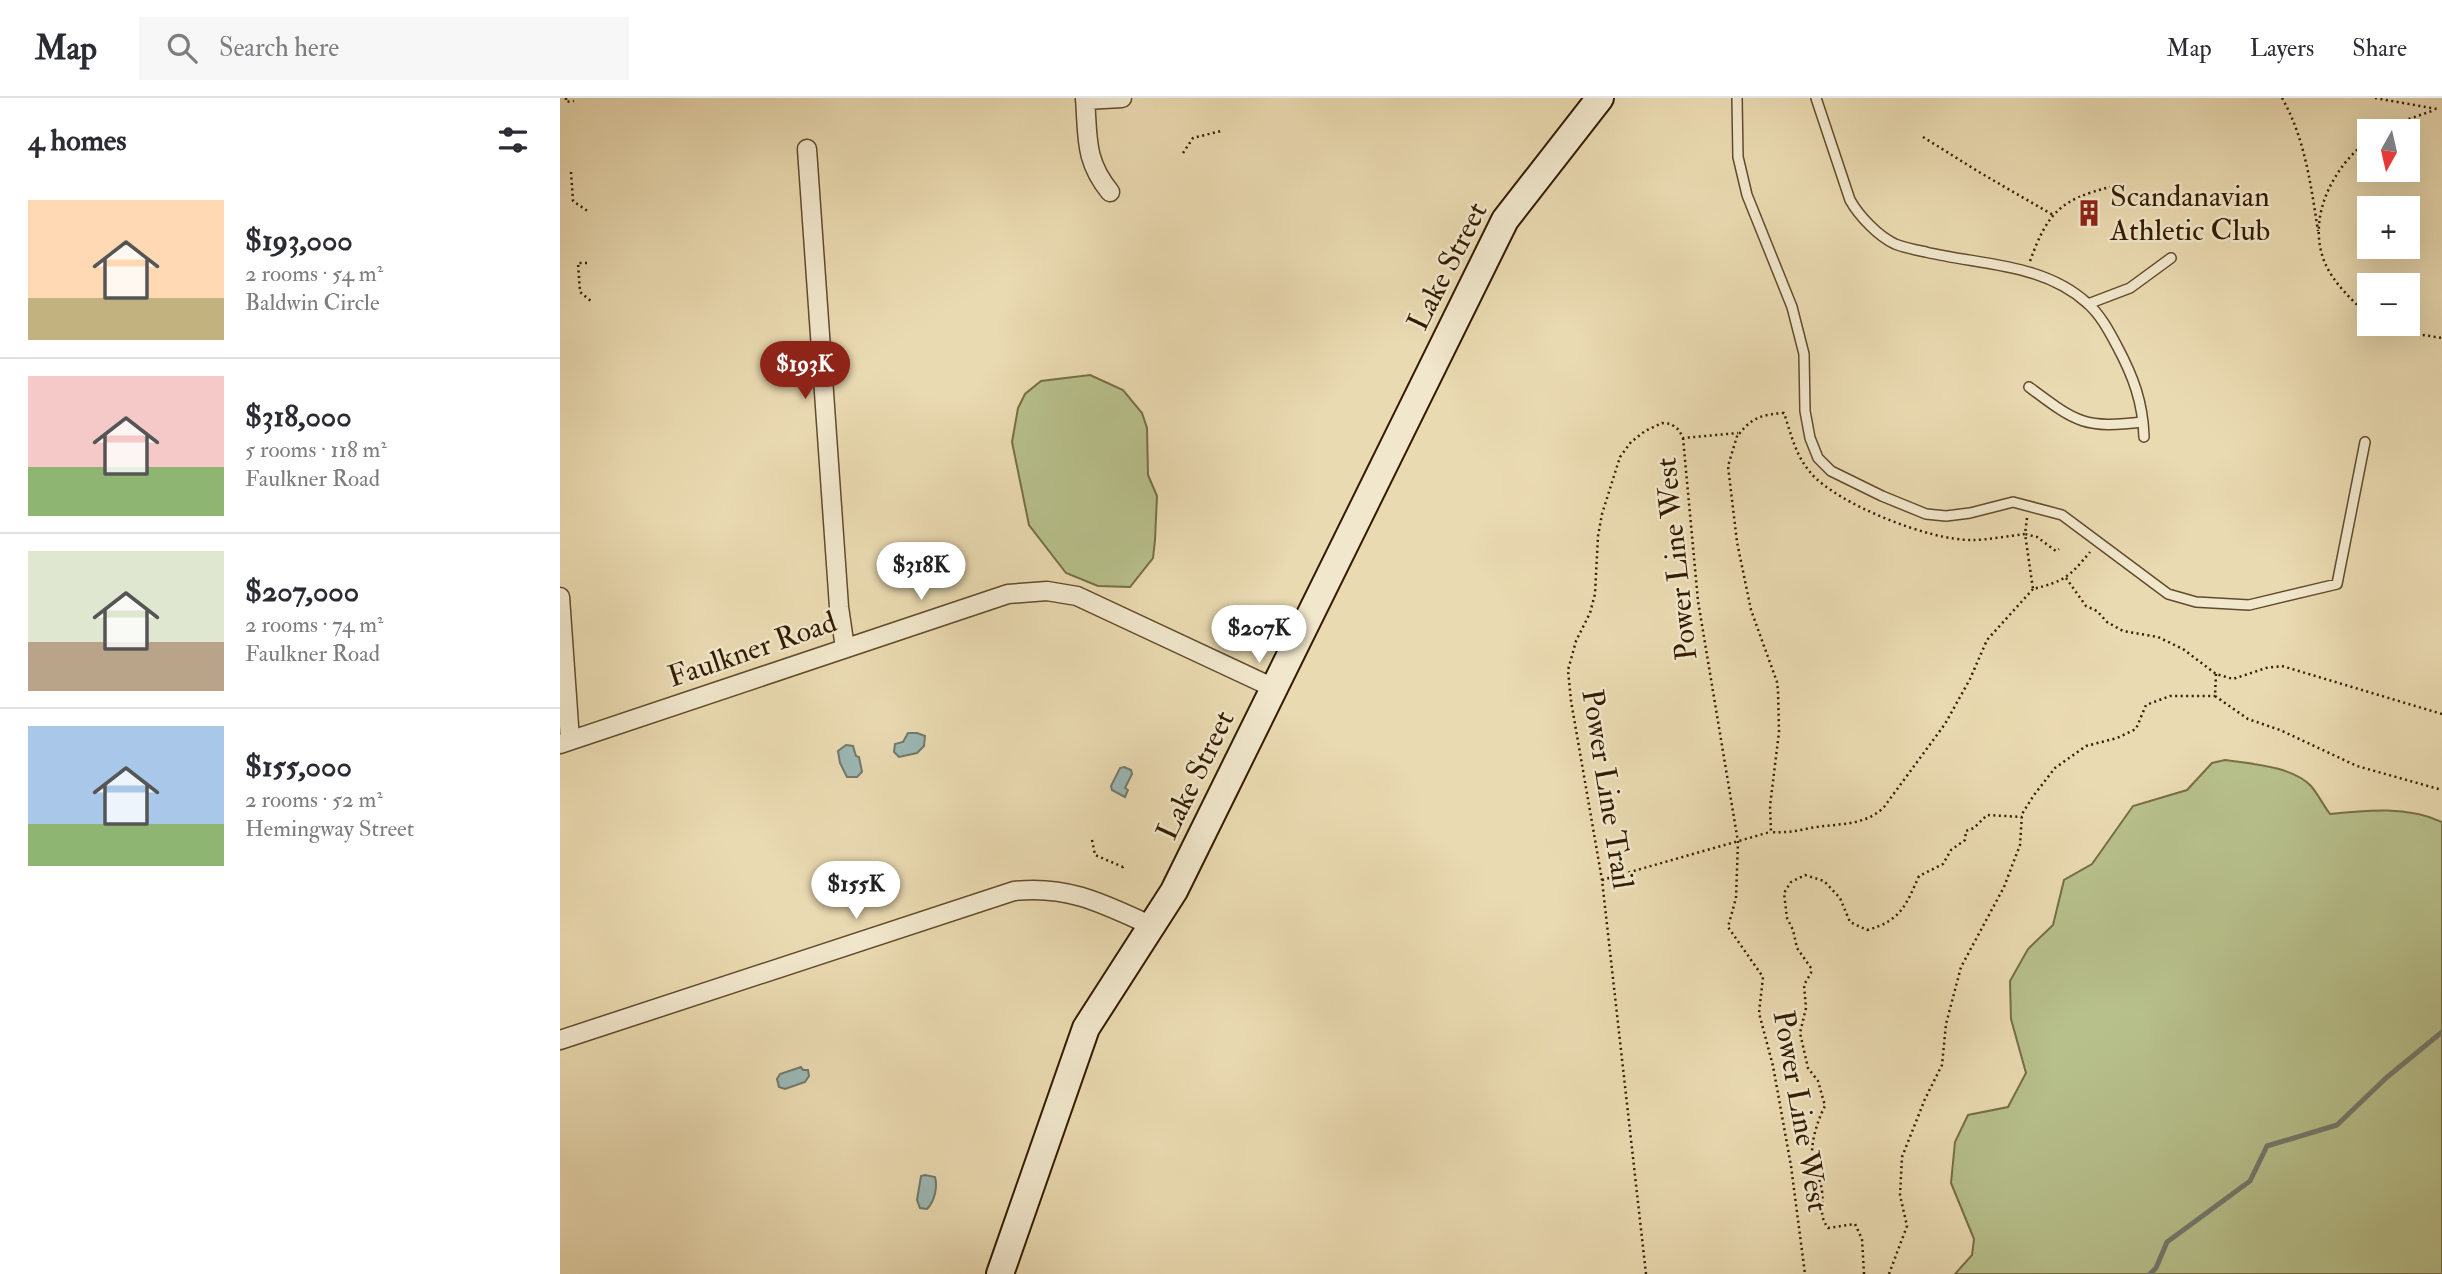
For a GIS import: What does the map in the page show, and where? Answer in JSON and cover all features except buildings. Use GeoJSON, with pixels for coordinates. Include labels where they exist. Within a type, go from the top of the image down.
{"type":"FeatureCollection","features":[{"type":"Feature","properties":{"kind":"main road","name":"Lake Street"},"geometry":{"type":"LineString","coordinates":[[1000,1274],[1086,1028],[1174,891],[1505,220],[1600,98]]}},
{"type":"Feature","properties":{"kind":"street"},"geometry":{"type":"LineString","coordinates":[[1110,192],[1099,179],[1089,154],[1085,99],[1122,98]]}},
{"type":"Feature","properties":{"kind":"street"},"geometry":{"type":"LineString","coordinates":[[807,149],[839,607],[845,648]]}},
{"type":"Feature","properties":{"kind":"street","name":"Faulkner Road"},"geometry":{"type":"LineString","coordinates":[[565,742],[1008,594],[1046,591],[1077,596],[1274,688]]}},
{"type":"Feature","properties":{"kind":"street"},"geometry":{"type":"LineString","coordinates":[[560,597],[565,742]]}},
{"type":"Feature","properties":{"kind":"street"},"geometry":{"type":"LineString","coordinates":[[560,1040],[1014,891],[1037,889],[1085,896],[1152,926]]}},
{"type":"Feature","properties":{"kind":"lane"},"geometry":{"type":"LineString","coordinates":[[1737,98],[1738,157],[1746,195],[1793,307],[1804,354],[1805,411],[1810,438],[1818,458],[1831,471],[1926,514],[1946,516],[1970,513],[2013,502],[2062,515],[2168,594],[2196,602],[2249,605],[2337,584],[2365,442]]}},
{"type":"Feature","properties":{"kind":"lane"},"geometry":{"type":"LineString","coordinates":[[1816,98],[1850,200],[1860,214],[1886,238],[1901,246],[1940,256],[2026,271],[2057,284],[2088,304],[2100,318],[2128,367],[2141,399],[2144,436]]}},
{"type":"Feature","properties":{"kind":"lane"},"geometry":{"type":"LineString","coordinates":[[2088,304],[2130,288],[2171,258]]}},
{"type":"Feature","properties":{"kind":"lane"},"geometry":{"type":"LineString","coordinates":[[2029,387],[2067,415],[2090,424],[2107,426],[2143,422]]}},
{"type":"Feature","properties":{"kind":"path"},"geometry":{"type":"LineString","coordinates":[[566,98],[566,102],[574,101]]}},
{"type":"Feature","properties":{"kind":"path"},"geometry":{"type":"LineString","coordinates":[[2282,98],[2297,128],[2325,264],[2357,304]]}},
{"type":"Feature","properties":{"kind":"path"},"geometry":{"type":"LineString","coordinates":[[2375,98],[2440,109]]}},
{"type":"Feature","properties":{"kind":"path"},"geometry":{"type":"LineString","coordinates":[[2409,119],[2440,109]]}},
{"type":"Feature","properties":{"kind":"path"},"geometry":{"type":"LineString","coordinates":[[1183,153],[1197,136],[1221,131]]}},
{"type":"Feature","properties":{"kind":"path"},"geometry":{"type":"LineString","coordinates":[[1923,137],[2053,215]]}},
{"type":"Feature","properties":{"kind":"path"},"geometry":{"type":"LineString","coordinates":[[2319,235],[2324,198],[2330,184],[2357,150]]}},
{"type":"Feature","properties":{"kind":"path"},"geometry":{"type":"LineString","coordinates":[[571,172],[573,201],[589,212]]}},
{"type":"Feature","properties":{"kind":"path"},"geometry":{"type":"LineString","coordinates":[[2026,271],[2038,241],[2057,209],[2080,195],[2110,187]]}},
{"type":"Feature","properties":{"kind":"path"},"geometry":{"type":"LineString","coordinates":[[587,263],[578,263],[580,292],[592,302]]}},
{"type":"Feature","properties":{"kind":"path"},"geometry":{"type":"LineString","coordinates":[[2420,334],[2442,338]]}},
{"type":"Feature","properties":{"kind":"path"},"geometry":{"type":"LineString","coordinates":[[1771,832],[1770,806],[1779,732],[1778,691],[1745,587],[1737,542],[1728,466],[1738,433],[1764,414],[1784,413],[1791,440],[1811,473],[1820,484],[1852,503],[1939,537],[1973,540],[2025,534],[2037,537],[2056,551],[2059,549]]}},
{"type":"Feature","properties":{"kind":"path","name":"Power Line Trail"},"geometry":{"type":"LineString","coordinates":[[1646,1274],[1602,880],[1570,693],[1569,660],[1590,613],[1595,594],[1602,514],[1620,457],[1631,442],[1662,423],[1671,424],[1679,430],[1683,438],[1738,433]]}},
{"type":"Feature","properties":{"kind":"path","name":"Power Line West"},"geometry":{"type":"LineString","coordinates":[[1683,438],[1698,601],[1738,842],[1735,898],[1728,927],[1763,977],[1759,1013],[1773,1066],[1791,1166],[1805,1274]]}},
{"type":"Feature","properties":{"kind":"path"},"geometry":{"type":"LineString","coordinates":[[2025,534],[2033,590]]}},
{"type":"Feature","properties":{"kind":"path"},"geometry":{"type":"LineString","coordinates":[[1602,880],[1771,832],[1796,832],[1855,823],[1875,816],[1945,724],[1970,679],[1987,639],[2033,590],[2058,583],[2071,575],[2098,542]]}},
{"type":"Feature","properties":{"kind":"path"},"geometry":{"type":"LineString","coordinates":[[2065,578],[2086,606],[2097,611],[2108,622],[2123,631],[2158,638],[2183,649],[2216,674],[2233,679],[2266,668],[2282,666],[2442,714]]}},
{"type":"Feature","properties":{"kind":"path"},"geometry":{"type":"LineString","coordinates":[[2215,696],[2216,674]]}},
{"type":"Feature","properties":{"kind":"path"},"geometry":{"type":"LineString","coordinates":[[1889,1274],[1907,1226],[1900,1195],[1902,1157],[1942,1065],[1946,1024],[1961,967],[2004,887],[2020,845],[2022,817],[2034,795],[2055,768],[2086,746],[2117,738],[2136,729],[2146,705],[2170,695],[2215,696],[2248,719],[2280,730],[2357,766],[2442,790]]}},
{"type":"Feature","properties":{"kind":"path"},"geometry":{"type":"LineString","coordinates":[[1864,1274],[1862,1239],[1856,1224],[1828,1228],[1822,1220],[1822,1191],[1813,1163],[1813,1139],[1817,1130],[1816,1122],[1825,1106],[1818,1081],[1808,1068],[1800,1032],[1806,1008],[1804,985],[1811,968],[1797,948],[1787,918],[1784,893],[1791,882],[1805,875],[1824,881],[1840,898],[1850,922],[1867,930],[1879,927],[1891,920],[1910,900],[1919,876],[1937,868],[1951,850],[1965,840],[1966,831],[1974,828],[1987,815],[2022,817]]}},
{"type":"Feature","properties":{"kind":"path"},"geometry":{"type":"LineString","coordinates":[[1092,840],[1095,855],[1123,867],[1124,863]]}},
{"type":"Feature","properties":{"kind":"green space"},"geometry":{"type":"Polygon","coordinates":[[[1090,375],[1123,390],[1142,413],[1147,428],[1148,475],[1157,496],[1155,540],[1153,558],[1130,587],[1098,586],[1066,573],[1029,525],[1012,442],[1018,408],[1025,394],[1041,381],[1090,375]]]}},
{"type":"Feature","properties":{"kind":"green space"},"geometry":{"type":"Polygon","coordinates":[[[2225,760],[2271,767],[2303,779],[2330,814],[2401,811],[2442,822],[2442,1274],[1955,1274],[1972,1255],[1974,1239],[1951,1183],[1955,1142],[1968,1115],[2008,1107],[2026,1073],[2011,1019],[2010,981],[2028,949],[2053,925],[2064,880],[2092,864],[2133,806],[2187,790],[2212,763],[2225,760]]]}},
{"type":"Feature","properties":{"kind":"water"},"geometry":{"type":"Polygon","coordinates":[[[908,733],[925,736],[924,746],[917,753],[899,757],[894,752],[895,744],[903,742],[908,733]]]}},
{"type":"Feature","properties":{"kind":"water"},"geometry":{"type":"Polygon","coordinates":[[[846,745],[853,746],[856,756],[859,757],[862,772],[857,777],[847,777],[840,763],[838,751],[846,745]]]}},
{"type":"Feature","properties":{"kind":"water"},"geometry":{"type":"Polygon","coordinates":[[[1120,768],[1131,770],[1132,774],[1125,788],[1128,790],[1125,797],[1112,790],[1111,786],[1120,768]]]}},
{"type":"Feature","properties":{"kind":"water"},"geometry":{"type":"Polygon","coordinates":[[[801,1067],[808,1070],[809,1076],[805,1082],[785,1089],[779,1087],[777,1079],[780,1074],[801,1067]]]}},
{"type":"Feature","properties":{"kind":"water"},"geometry":{"type":"Polygon","coordinates":[[[921,1176],[935,1177],[936,1181],[935,1195],[927,1209],[920,1208],[917,1200],[921,1176]]]}},
{"type":"Feature","properties":{"kind":"waterway"},"geometry":{"type":"LineString","coordinates":[[2150,1274],[2156,1268],[2167,1242],[2250,1181],[2267,1146],[2337,1125],[2386,1078],[2442,1032]]}},
{"type":"Feature","properties":{"kind":"place","name":"Scandanavian Athletic Club"},"geometry":{"type":"Point","coordinates":[2089,213]}}]}
